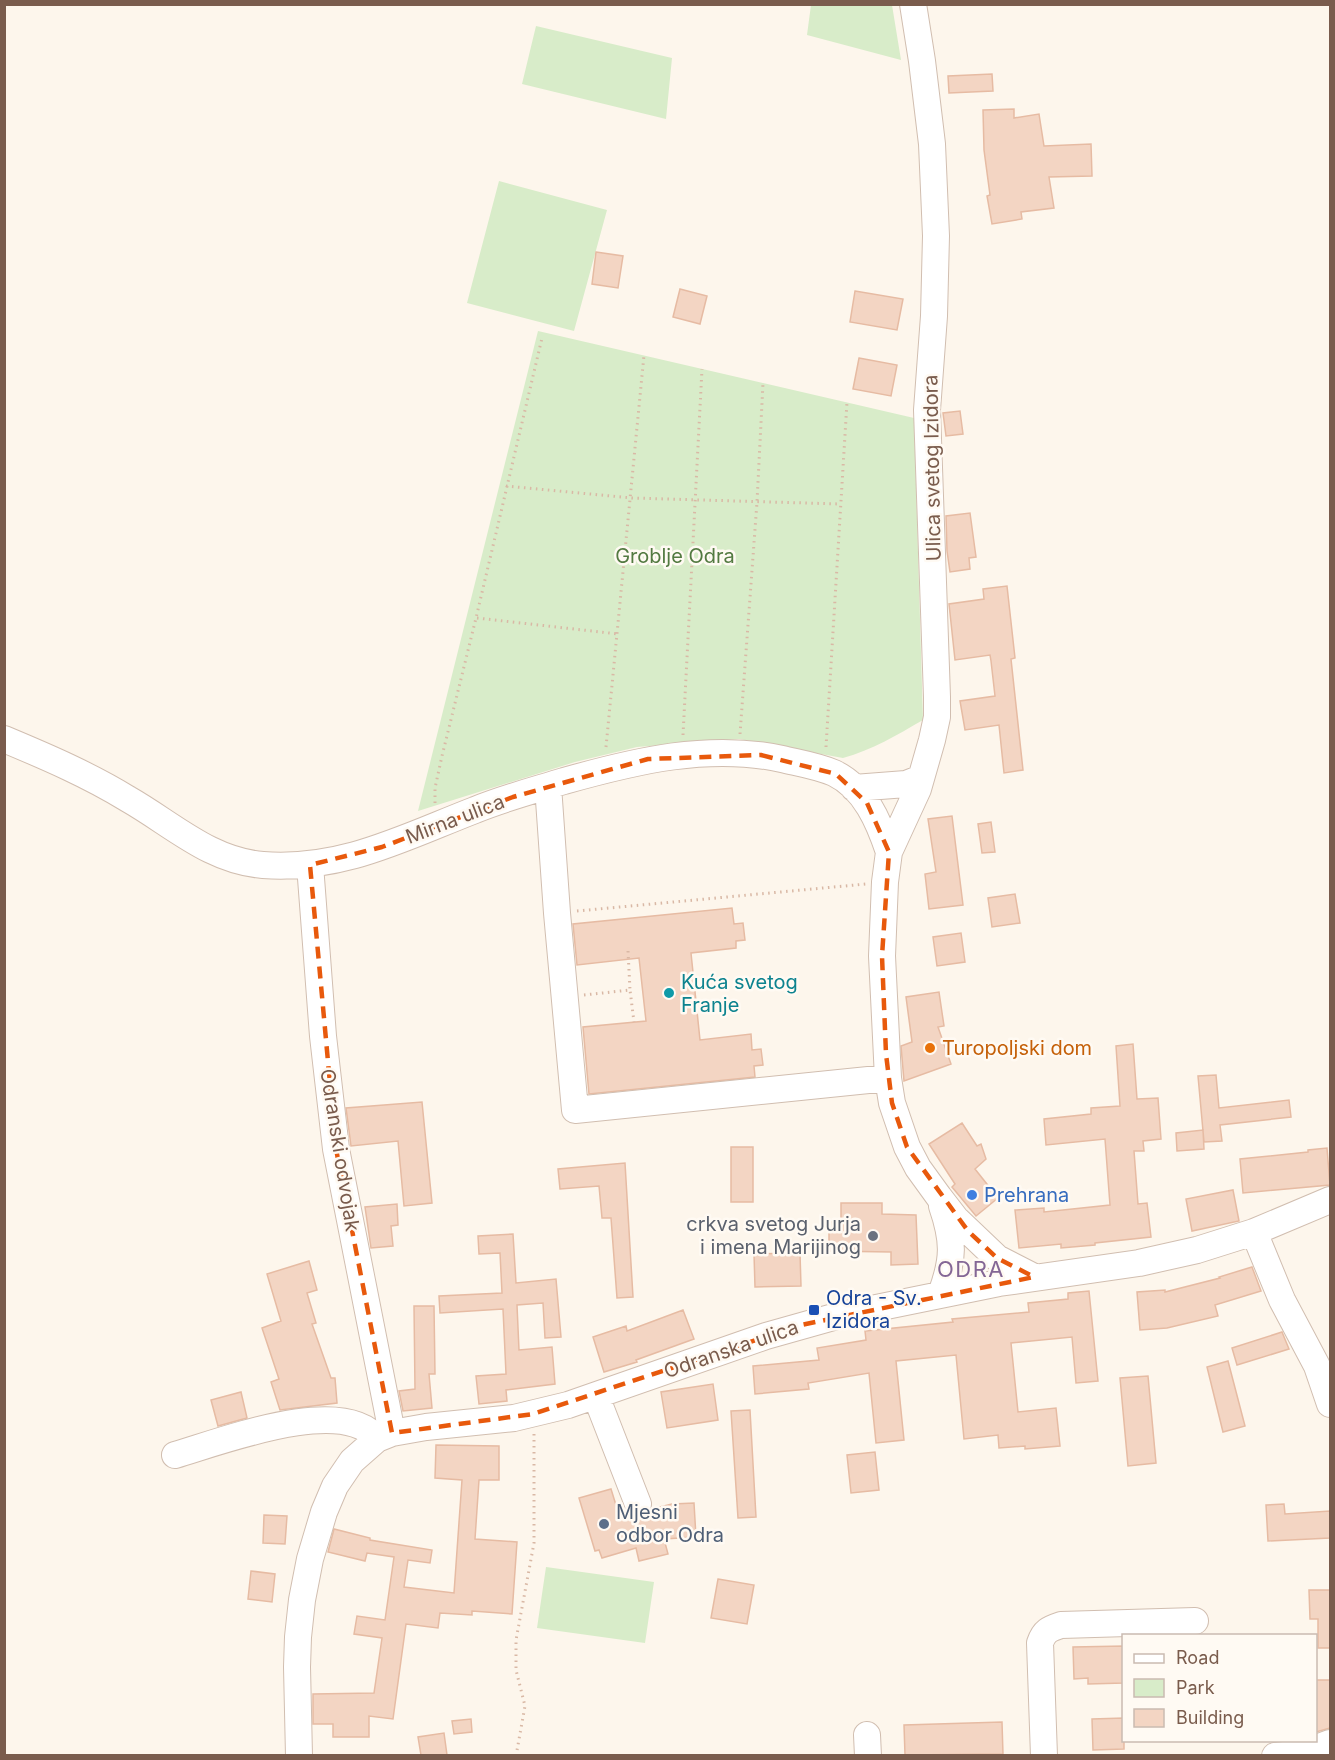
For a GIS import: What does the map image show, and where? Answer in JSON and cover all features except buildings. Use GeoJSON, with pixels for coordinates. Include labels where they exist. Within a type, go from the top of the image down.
{"type":"FeatureCollection","features":[{"type":"Feature","properties":{"kind":"street","name":"Ulica svetog Izidora"},"geometry":{"type":"LineString","coordinates":[[889,852],[921,778],[932,741],[938,697],[927,410],[934,316],[936,236],[932,144],[913,4]]}},
{"type":"Feature","properties":{"kind":"street","name":"Mirna ulica"},"geometry":{"type":"LineString","coordinates":[[4,739],[91,777],[130,799],[196,843],[216,853],[234,860],[263,865],[310,865],[337,860],[382,847],[476,809],[610,768],[648,759],[712,753],[761,754],[836,774],[854,788],[867,803],[879,824],[889,852]]}},
{"type":"Feature","properties":{"kind":"street"},"geometry":{"type":"LineString","coordinates":[[854,788],[906,784],[921,778]]}},
{"type":"Feature","properties":{"kind":"street"},"geometry":{"type":"LineString","coordinates":[[548,786],[575,1110],[888,1078]]}},
{"type":"Feature","properties":{"kind":"street"},"geometry":{"type":"LineString","coordinates":[[889,852],[885,882],[882,956],[888,1078],[892,1103],[907,1147],[918,1168],[956,1219],[997,1258],[1034,1277]]}},
{"type":"Feature","properties":{"kind":"street","name":"Odranski odvojak"},"geometry":{"type":"LineString","coordinates":[[310,865],[323,1036],[336,1149],[384,1436]]}},
{"type":"Feature","properties":{"kind":"street"},"geometry":{"type":"LineString","coordinates":[[939,1197],[948,1222],[951,1247],[951,1265],[941,1294]]}},
{"type":"Feature","properties":{"kind":"street","name":"Odranska ulica"},"geometry":{"type":"LineString","coordinates":[[384,1436],[426,1427],[534,1414],[596,1396],[801,1325],[941,1294],[1034,1277],[1139,1263],[1197,1250],[1254,1232],[1330,1200]]}},
{"type":"Feature","properties":{"kind":"street"},"geometry":{"type":"LineString","coordinates":[[1254,1232],[1282,1300],[1317,1366],[1330,1404]]}},
{"type":"Feature","properties":{"kind":"street"},"geometry":{"type":"LineString","coordinates":[[596,1396],[638,1503]]}},
{"type":"Feature","properties":{"kind":"street"},"geometry":{"type":"LineString","coordinates":[[175,1455],[272,1427],[312,1420],[332,1420],[353,1424],[384,1436]]}},
{"type":"Feature","properties":{"kind":"street"},"geometry":{"type":"LineString","coordinates":[[299,1755],[298,1637],[310,1559],[324,1512],[335,1486],[352,1461],[384,1436]]}},
{"type":"Feature","properties":{"kind":"street"},"geometry":{"type":"LineString","coordinates":[[1044,1755],[1040,1643],[1043,1634],[1050,1628],[1061,1625],[1196,1621]]}},
{"type":"Feature","properties":{"kind":"street"},"geometry":{"type":"LineString","coordinates":[[1275,1755],[1303,1753],[1330,1743]]}},
{"type":"Feature","properties":{"kind":"path"},"geometry":{"type":"LineString","coordinates":[[440,824],[435,805],[435,788],[542,338]]}},
{"type":"Feature","properties":{"kind":"path"},"geometry":{"type":"LineString","coordinates":[[606,754],[644,355]]}},
{"type":"Feature","properties":{"kind":"path"},"geometry":{"type":"LineString","coordinates":[[683,743],[702,369]]}},
{"type":"Feature","properties":{"kind":"path"},"geometry":{"type":"LineString","coordinates":[[739,739],[757,502],[763,383]]}},
{"type":"Feature","properties":{"kind":"path"},"geometry":{"type":"LineString","coordinates":[[825,754],[847,402]]}},
{"type":"Feature","properties":{"kind":"path"},"geometry":{"type":"LineString","coordinates":[[506,486],[632,498],[841,504]]}},
{"type":"Feature","properties":{"kind":"path"},"geometry":{"type":"LineString","coordinates":[[476,618],[618,634]]}},
{"type":"Feature","properties":{"kind":"path"},"geometry":{"type":"LineString","coordinates":[[557,913],[885,882]]}},
{"type":"Feature","properties":{"kind":"path"},"geometry":{"type":"LineString","coordinates":[[628,951],[634,1022]]}},
{"type":"Feature","properties":{"kind":"path"},"geometry":{"type":"LineString","coordinates":[[564,997],[630,990]]}},
{"type":"Feature","properties":{"kind":"path"},"geometry":{"type":"LineString","coordinates":[[516,1755],[525,1706],[516,1670],[516,1640],[534,1543],[534,1414]]}},
{"type":"Feature","properties":{"kind":"highlighted area"},"geometry":{"type":"Polygon","coordinates":[[[761,755],[836,774],[867,803],[889,852],[882,956],[886,1054],[892,1103],[907,1147],[968,1231],[997,1258],[1034,1277],[801,1325],[533,1414],[392,1433],[336,1149],[310,865],[382,847],[513,797],[648,759],[761,755]]]}},
{"type":"Feature","properties":{"kind":"green space"},"geometry":{"type":"Polygon","coordinates":[[[811,5],[892,5],[901,60],[807,35],[811,5]]]}},
{"type":"Feature","properties":{"kind":"green space"},"geometry":{"type":"Polygon","coordinates":[[[536,26],[672,58],[666,119],[522,84],[536,26]]]}},
{"type":"Feature","properties":{"kind":"green space"},"geometry":{"type":"Polygon","coordinates":[[[499,181],[607,210],[574,331],[467,303],[499,181]]]}},
{"type":"Feature","properties":{"kind":"green space","name":"Groblje Odra"},"geometry":{"type":"Polygon","coordinates":[[[538,331],[914,418],[923,720],[894,737],[843,758],[739,739],[637,747],[575,762],[418,811],[538,331]]]}},
{"type":"Feature","properties":{"kind":"green space"},"geometry":{"type":"Polygon","coordinates":[[[546,1567],[654,1582],[645,1643],[537,1628],[546,1567]]]}},
{"type":"Feature","properties":{"kind":"place","name":"Kuća svetog Franje"},"geometry":{"type":"Point","coordinates":[669,993]}},
{"type":"Feature","properties":{"kind":"place","name":"Turopoljski dom"},"geometry":{"type":"Point","coordinates":[930,1048]}},
{"type":"Feature","properties":{"kind":"place","name":"Prehrana"},"geometry":{"type":"Point","coordinates":[972,1195]}},
{"type":"Feature","properties":{"kind":"place","name":"crkva svetog Jurja i imena Marijinog"},"geometry":{"type":"Point","coordinates":[873,1236]}},
{"type":"Feature","properties":{"kind":"place","name":"Odra - Sv. Izidora"},"geometry":{"type":"Point","coordinates":[814,1310]}},
{"type":"Feature","properties":{"kind":"place","name":"Mjesni odbor Odra"},"geometry":{"type":"Point","coordinates":[604,1524]}},
{"type":"Feature","properties":{"kind":"district","name":"ODRA"},"geometry":{"type":"Point","coordinates":[971,1269]}}]}
